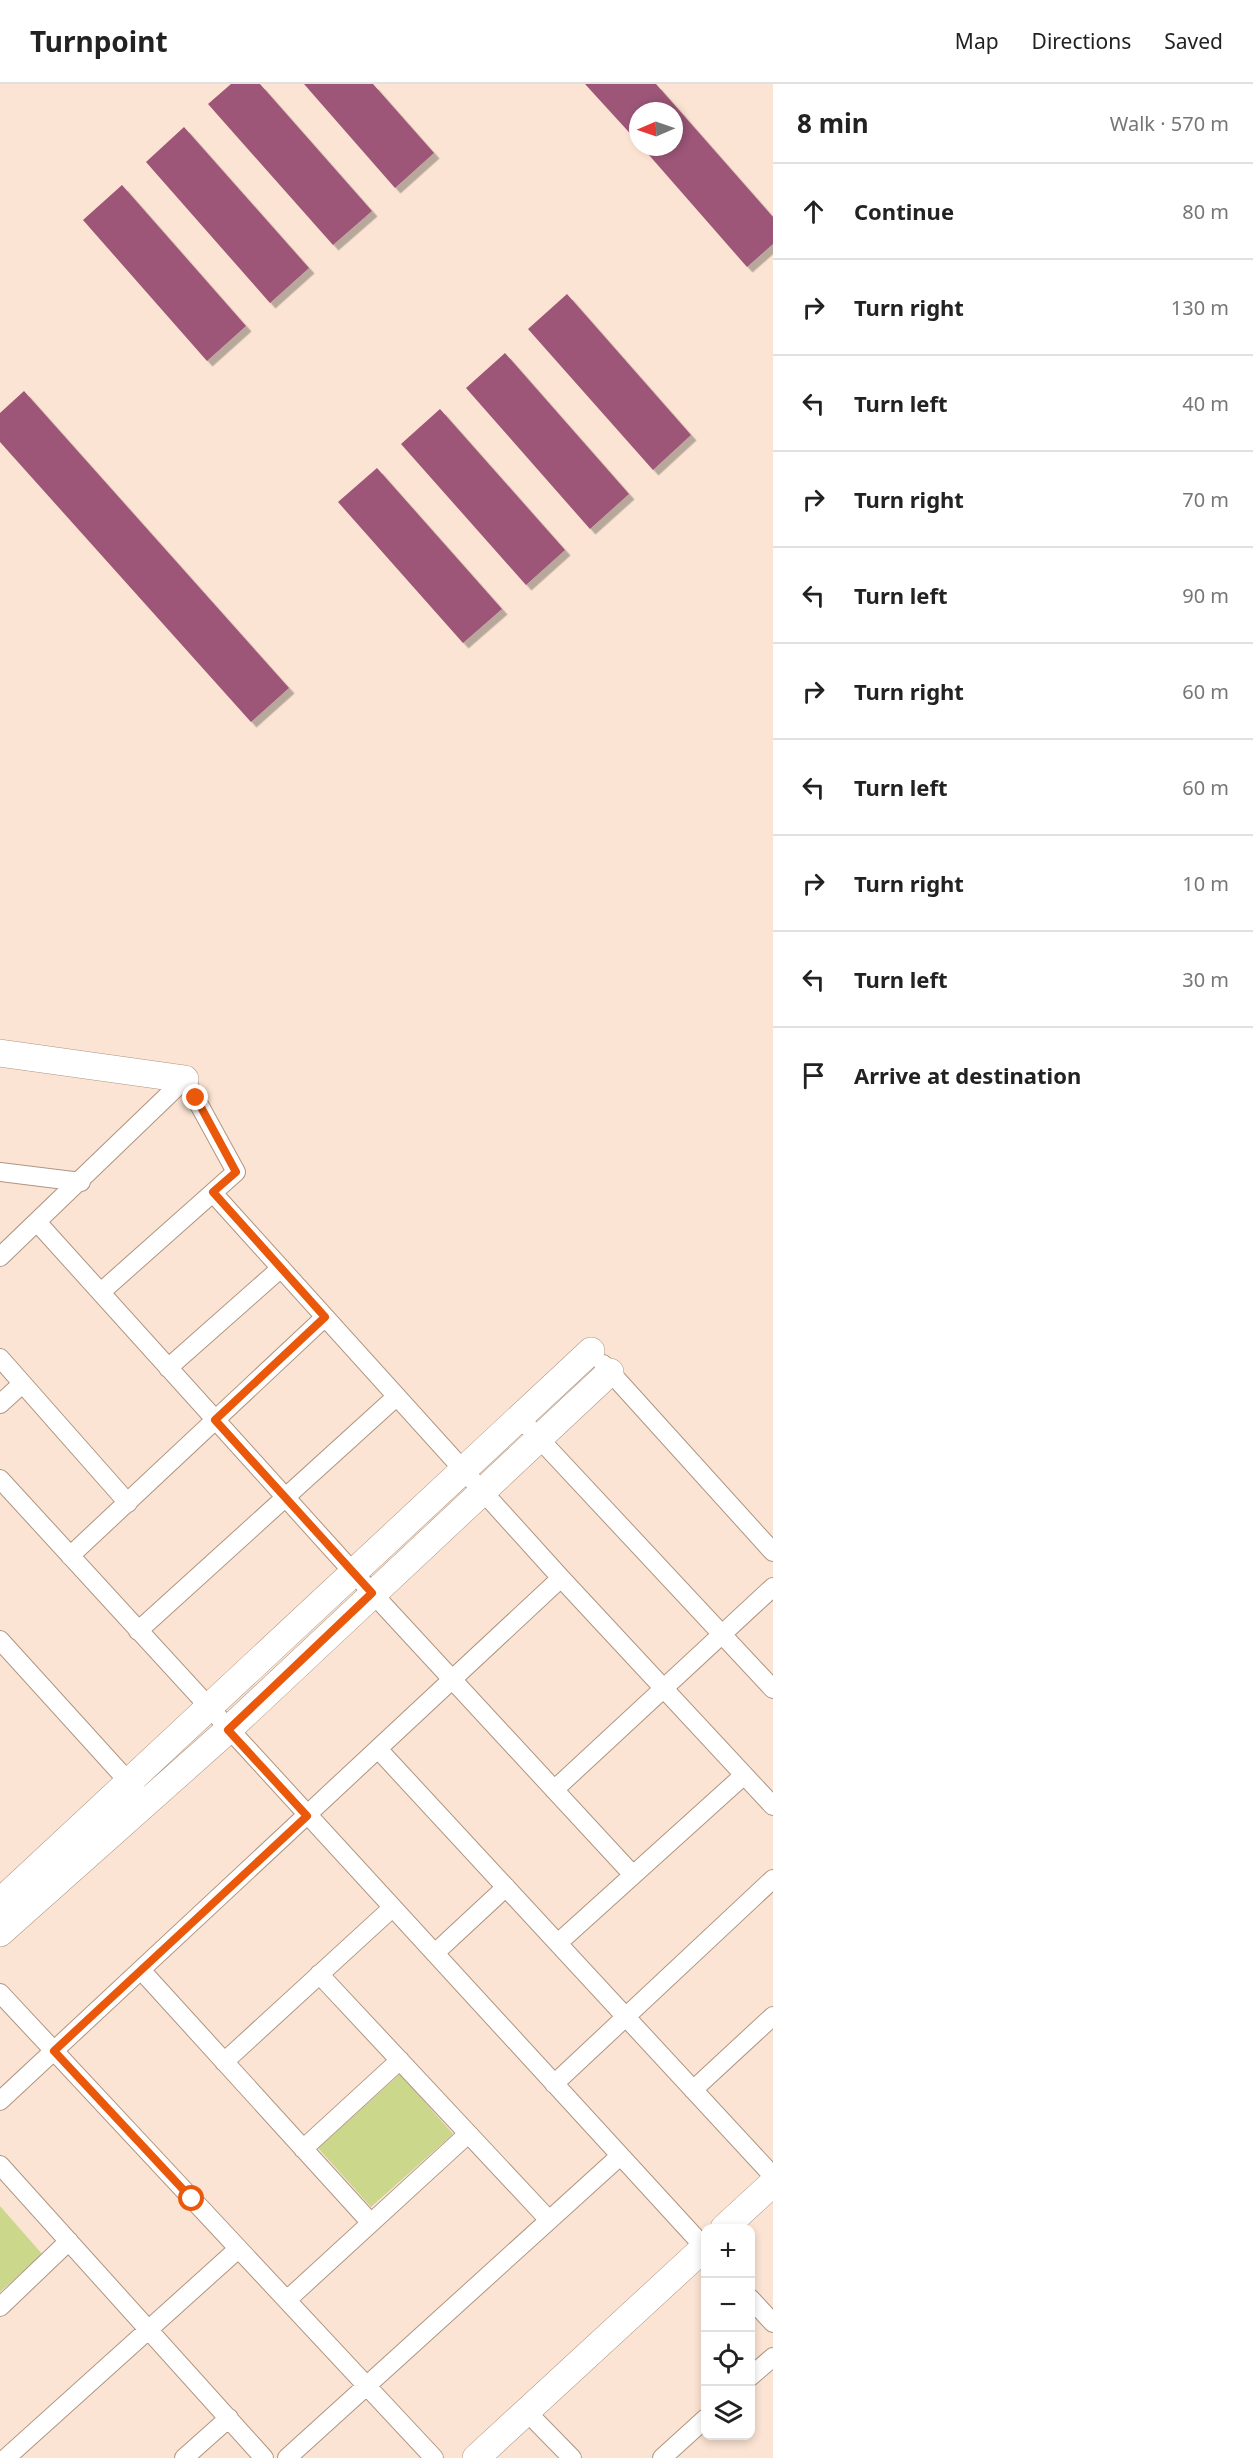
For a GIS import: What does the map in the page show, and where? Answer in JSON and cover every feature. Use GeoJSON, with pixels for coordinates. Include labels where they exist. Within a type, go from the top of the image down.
{"type":"FeatureCollection","features":[{"type":"Feature","properties":{"kind":"street"},"geometry":{"type":"LineString","coordinates":[[0,1053],[185,1079]]}},
{"type":"Feature","properties":{"kind":"street"},"geometry":{"type":"LineString","coordinates":[[0,1257],[81,1182],[185,1079]]}},
{"type":"Feature","properties":{"kind":"street"},"geometry":{"type":"LineString","coordinates":[[101,1292],[236,1172],[185,1079]]}},
{"type":"Feature","properties":{"kind":"street"},"geometry":{"type":"LineString","coordinates":[[0,1172],[81,1182]]}},
{"type":"Feature","properties":{"kind":"street"},"geometry":{"type":"LineString","coordinates":[[213,1192],[462,1470],[773,1806]]}},
{"type":"Feature","properties":{"kind":"street"},"geometry":{"type":"LineString","coordinates":[[37,1222],[285,1498],[633,1875]]}},
{"type":"Feature","properties":{"kind":"street"},"geometry":{"type":"LineString","coordinates":[[168,1368],[281,1268]]}},
{"type":"Feature","properties":{"kind":"street"},"geometry":{"type":"LineString","coordinates":[[70,1556],[325,1317]]}},
{"type":"Feature","properties":{"kind":"street"},"geometry":{"type":"LineString","coordinates":[[0,1902],[352,1571],[591,1351],[773,1552]]}},
{"type":"Feature","properties":{"kind":"street"},"geometry":{"type":"LineString","coordinates":[[0,1358],[128,1503]]}},
{"type":"Feature","properties":{"kind":"street"},"geometry":{"type":"LineString","coordinates":[[0,1933],[228,1730],[610,1372]]}},
{"type":"Feature","properties":{"kind":"street"},"geometry":{"type":"LineString","coordinates":[[0,1404],[22,1384]]}},
{"type":"Feature","properties":{"kind":"street"},"geometry":{"type":"LineString","coordinates":[[138,1631],[396,1397]]}},
{"type":"Feature","properties":{"kind":"street"},"geometry":{"type":"LineString","coordinates":[[519,1418],[773,1689]]}},
{"type":"Feature","properties":{"kind":"street"},"geometry":{"type":"LineString","coordinates":[[0,1479],[620,2156],[701,2248]]}},
{"type":"Feature","properties":{"kind":"street"},"geometry":{"type":"LineString","coordinates":[[0,2101],[561,1578]]}},
{"type":"Feature","properties":{"kind":"street"},"geometry":{"type":"LineString","coordinates":[[554,1790],[773,1587]]}},
{"type":"Feature","properties":{"kind":"street"},"geometry":{"type":"LineString","coordinates":[[0,1640],[147,1803]]}},
{"type":"Feature","properties":{"kind":"street"},"geometry":{"type":"LineString","coordinates":[[378,1749],[773,2176]]}},
{"type":"Feature","properties":{"kind":"street"},"geometry":{"type":"LineString","coordinates":[[558,1943],[744,1775]]}},
{"type":"Feature","properties":{"kind":"street"},"geometry":{"type":"LineString","coordinates":[[554,2084],[773,1879]]}},
{"type":"Feature","properties":{"kind":"street"},"geometry":{"type":"LineString","coordinates":[[435,1953],[506,1887]]}},
{"type":"Feature","properties":{"kind":"street"},"geometry":{"type":"LineString","coordinates":[[224,2062],[392,1908]]}},
{"type":"Feature","properties":{"kind":"street"},"geometry":{"type":"LineString","coordinates":[[141,1970],[371,2223]]}},
{"type":"Feature","properties":{"kind":"street"},"geometry":{"type":"LineString","coordinates":[[319,1974],[549,2220]]}},
{"type":"Feature","properties":{"kind":"street"},"geometry":{"type":"LineString","coordinates":[[0,1993],[434,2458]]}},
{"type":"Feature","properties":{"kind":"street"},"geometry":{"type":"LineString","coordinates":[[693,2090],[773,2016]]}},
{"type":"Feature","properties":{"kind":"street"},"geometry":{"type":"LineString","coordinates":[[303,2149],[400,2061]]}},
{"type":"Feature","properties":{"kind":"street"},"geometry":{"type":"LineString","coordinates":[[287,2300],[468,2134]]}},
{"type":"Feature","properties":{"kind":"street"},"geometry":{"type":"LineString","coordinates":[[288,2458],[620,2156]]}},
{"type":"Feature","properties":{"kind":"street"},"geometry":{"type":"LineString","coordinates":[[0,2165],[264,2458]]}},
{"type":"Feature","properties":{"kind":"street"},"geometry":{"type":"LineString","coordinates":[[729,2224],[773,2183]]}},
{"type":"Feature","properties":{"kind":"street"},"geometry":{"type":"LineString","coordinates":[[755,2224],[773,2207]]}},
{"type":"Feature","properties":{"kind":"street"},"geometry":{"type":"LineString","coordinates":[[0,2307],[69,2241]]}},
{"type":"Feature","properties":{"kind":"street"},"geometry":{"type":"LineString","coordinates":[[6,2458],[238,2249]]}},
{"type":"Feature","properties":{"kind":"street"},"geometry":{"type":"LineString","coordinates":[[476,2458],[532,2417],[701,2257]]}},
{"type":"Feature","properties":{"kind":"street"},"geometry":{"type":"LineString","coordinates":[[755,2303],[773,2323]]}},
{"type":"Feature","properties":{"kind":"street"},"geometry":{"type":"LineString","coordinates":[[755,2373],[773,2357]]}},
{"type":"Feature","properties":{"kind":"street"},"geometry":{"type":"LineString","coordinates":[[500,2458],[532,2417]]}},
{"type":"Feature","properties":{"kind":"street"},"geometry":{"type":"LineString","coordinates":[[532,2417],[572,2458]]}},
{"type":"Feature","properties":{"kind":"street"},"geometry":{"type":"LineString","coordinates":[[184,2458],[229,2418]]}},
{"type":"Feature","properties":{"kind":"street"},"geometry":{"type":"LineString","coordinates":[[662,2458],[701,2422]]}},
{"type":"Feature","properties":{"kind":"green space"},"geometry":{"type":"Polygon","coordinates":[[[400,2074],[453,2134],[371,2207],[318,2148],[400,2074]]]}},
{"type":"Feature","properties":{"kind":"green space"},"geometry":{"type":"Polygon","coordinates":[[[0,2206],[42,2254],[0,2292],[0,2206]]]}},
{"type":"Feature","properties":{"kind":"building"},"geometry":{"type":"Polygon","coordinates":[[[231,84],[260,84],[372,211],[333,245],[208,104],[231,84]]]}},
{"type":"Feature","properties":{"kind":"building"},"geometry":{"type":"Polygon","coordinates":[[[304,84],[373,84],[434,153],[395,188],[304,84]]]}},
{"type":"Feature","properties":{"kind":"building"},"geometry":{"type":"Polygon","coordinates":[[[585,84],[656,84],[672,102],[629,102],[629,132],[585,84]]]}},
{"type":"Feature","properties":{"kind":"building"},"geometry":{"type":"Polygon","coordinates":[[[683,115],[773,217],[773,244],[747,267],[650,156],[683,156],[683,115]]]}},
{"type":"Feature","properties":{"kind":"building"},"geometry":{"type":"Polygon","coordinates":[[[184,127],[309,268],[270,303],[146,162],[184,127]]]}},
{"type":"Feature","properties":{"kind":"building"},"geometry":{"type":"Polygon","coordinates":[[[122,185],[246,326],[207,361],[83,220],[122,185]]]}},
{"type":"Feature","properties":{"kind":"building"},"geometry":{"type":"Polygon","coordinates":[[[567,294],[691,435],[653,470],[528,329],[567,294]]]}},
{"type":"Feature","properties":{"kind":"building"},"geometry":{"type":"Polygon","coordinates":[[[505,353],[629,494],[590,529],[466,388],[505,353]]]}},
{"type":"Feature","properties":{"kind":"building"},"geometry":{"type":"Polygon","coordinates":[[[24,391],[289,688],[251,722],[0,442],[0,413],[24,391]]]}},
{"type":"Feature","properties":{"kind":"building"},"geometry":{"type":"Polygon","coordinates":[[[440,409],[565,550],[526,585],[401,444],[440,409]]]}},
{"type":"Feature","properties":{"kind":"building"},"geometry":{"type":"Polygon","coordinates":[[[377,468],[502,609],[463,643],[338,502],[377,468]]]}},
{"type":"Feature","properties":{"kind":"route"},"geometry":{"type":"LineString","coordinates":[[192,2199],[54,2051],[307,1816],[228,1730],[372,1593],[215,1420],[325,1317],[213,1192],[236,1172],[196,1098]]}}]}
